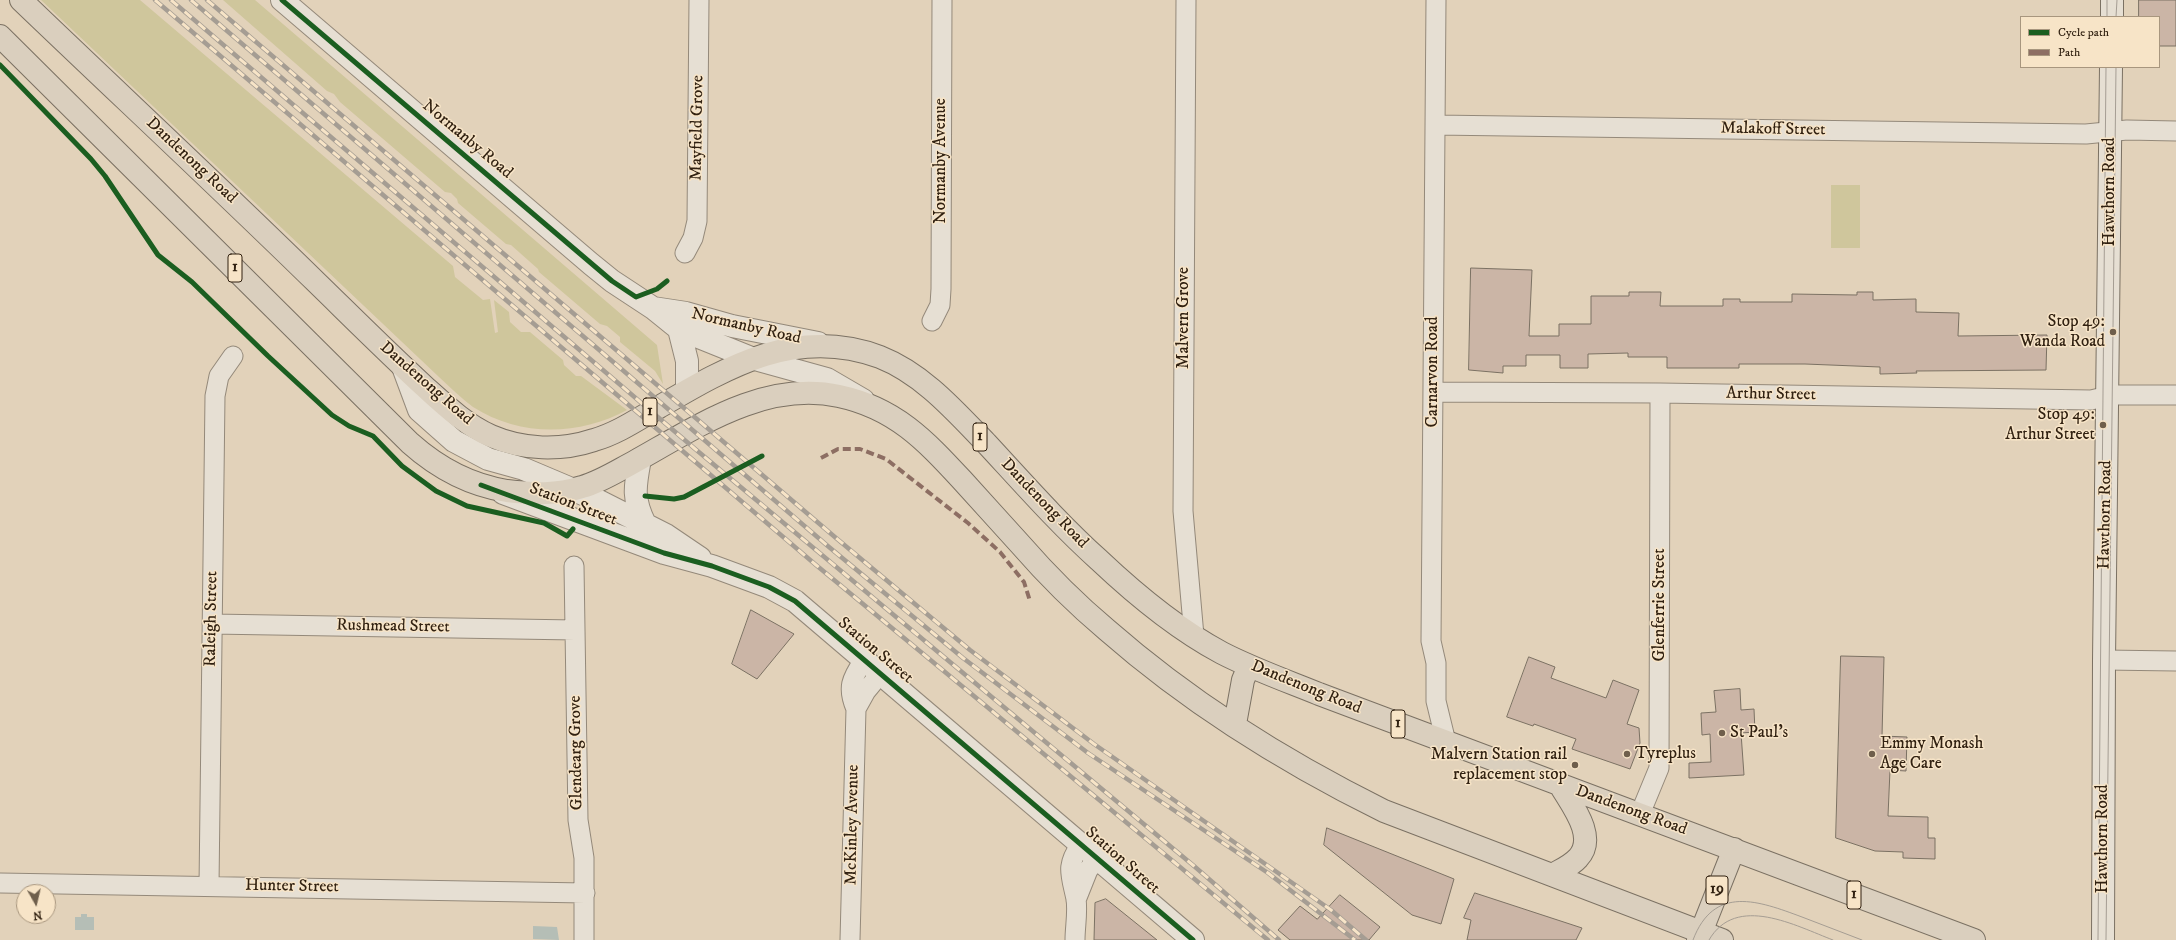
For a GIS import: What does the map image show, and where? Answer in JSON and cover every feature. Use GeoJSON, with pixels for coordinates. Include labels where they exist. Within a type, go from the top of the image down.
{"type":"FeatureCollection","features":[{"type":"Feature","properties":{"kind":"main road","name":"Dandenong Road"},"geometry":{"type":"LineString","coordinates":[[21,0],[234,201],[403,367],[459,417],[480,430],[502,440],[538,447],[569,447],[602,438],[687,390],[751,358],[789,347],[838,347],[882,358],[899,367],[931,388],[1099,561],[1152,605],[1194,636],[1249,666],[1446,742],[1974,940]]}},
{"type":"Feature","properties":{"kind":"main road","name":"1"},"geometry":{"type":"LineString","coordinates":[[0,36],[410,443],[424,456],[450,473],[481,485],[535,494],[574,489],[604,478],[737,407],[767,398],[802,393],[826,394],[853,400],[882,411],[908,426],[926,442],[1045,572],[1105,629],[1166,678],[1235,724],[1306,768],[1384,811],[1552,875],[1699,936],[1722,940]]}},
{"type":"Feature","properties":{"kind":"main road"},"geometry":{"type":"LineString","coordinates":[[1235,724],[1243,680],[1249,666]]}},
{"type":"Feature","properties":{"kind":"main road"},"geometry":{"type":"LineString","coordinates":[[1552,875],[1573,863],[1583,852],[1586,845],[1582,826],[1560,785]]}},
{"type":"Feature","properties":{"kind":"main road","name":"19"},"geometry":{"type":"LineString","coordinates":[[1699,936],[1734,849]]}},
{"type":"Feature","properties":{"kind":"street","name":"Normanby Road"},"geometry":{"type":"LineString","coordinates":[[282,0],[591,264],[612,281],[653,308],[679,329],[751,358],[827,379],[882,411]]}},
{"type":"Feature","properties":{"kind":"street","name":"Mayfield Grove"},"geometry":{"type":"LineString","coordinates":[[685,253],[693,238],[697,221],[699,0]]}},
{"type":"Feature","properties":{"kind":"street","name":"Normanby Avenue"},"geometry":{"type":"LineString","coordinates":[[932,321],[940,305],[941,289],[942,0]]}},
{"type":"Feature","properties":{"kind":"street","name":"Malvern Grove"},"geometry":{"type":"LineString","coordinates":[[1186,0],[1183,511],[1194,636]]}},
{"type":"Feature","properties":{"kind":"street","name":"Carnarvon Road"},"geometry":{"type":"LineString","coordinates":[[1436,0],[1431,641],[1436,662],[1436,701],[1446,742]]}},
{"type":"Feature","properties":{"kind":"street"},"geometry":{"type":"LineString","coordinates":[[2112,0],[2112,16]]}},
{"type":"Feature","properties":{"kind":"street","name":"Hawthorn Road"},"geometry":{"type":"LineString","coordinates":[[2103,940],[2104,660],[2112,68]]}},
{"type":"Feature","properties":{"kind":"street","name":"Malakoff Street"},"geometry":{"type":"LineString","coordinates":[[1436,125],[2086,134],[2111,131],[2176,131]]}},
{"type":"Feature","properties":{"kind":"street","name":"Normanby Road"},"geometry":{"type":"LineString","coordinates":[[653,308],[686,313],[732,326],[838,347]]}},
{"type":"Feature","properties":{"kind":"street"},"geometry":{"type":"LineString","coordinates":[[679,329],[687,361],[687,390]]}},
{"type":"Feature","properties":{"kind":"street","name":"Raleigh Street"},"geometry":{"type":"LineString","coordinates":[[209,886],[215,396],[219,376],[233,356]]}},
{"type":"Feature","properties":{"kind":"street","name":"Station Street"},"geometry":{"type":"LineString","coordinates":[[403,367],[419,410],[454,441],[488,459],[524,469],[574,489],[674,540],[712,566]]}},
{"type":"Feature","properties":{"kind":"street","name":"Arthur Street"},"geometry":{"type":"LineString","coordinates":[[1433,392],[1660,393],[2091,400],[2108,396],[2176,395]]}},
{"type":"Feature","properties":{"kind":"street","name":"Glenferrie Street"},"geometry":{"type":"LineString","coordinates":[[1640,814],[1659,768],[1660,393]]}},
{"type":"Feature","properties":{"kind":"street"},"geometry":{"type":"LineString","coordinates":[[640,459],[634,492],[636,505],[645,524]]}},
{"type":"Feature","properties":{"kind":"street","name":"Station Street"},"geometry":{"type":"LineString","coordinates":[[481,485],[664,554],[712,566],[769,587],[795,601],[1193,940]]}},
{"type":"Feature","properties":{"kind":"street","name":"Glendearg Grove"},"geometry":{"type":"LineString","coordinates":[[574,566],[578,820],[584,858],[584,940]]}},
{"type":"Feature","properties":{"kind":"street","name":"Rushmead Street"},"geometry":{"type":"LineString","coordinates":[[212,624],[575,630]]}},
{"type":"Feature","properties":{"kind":"street","name":"McKinley Avenue"},"geometry":{"type":"LineString","coordinates":[[850,940],[856,710],[850,696],[853,677],[864,660]]}},
{"type":"Feature","properties":{"kind":"street"},"geometry":{"type":"LineString","coordinates":[[2104,660],[2176,661]]}},
{"type":"Feature","properties":{"kind":"street","name":"McKinley Avenue"},"geometry":{"type":"LineString","coordinates":[[856,710],[866,691],[880,674]]}},
{"type":"Feature","properties":{"kind":"street"},"geometry":{"type":"LineString","coordinates":[[1075,940],[1076,900],[1070,882],[1070,864],[1081,844]]}},
{"type":"Feature","properties":{"kind":"street"},"geometry":{"type":"LineString","coordinates":[[1076,900],[1088,870],[1098,859]]}},
{"type":"Feature","properties":{"kind":"street","name":"Hunter Street"},"geometry":{"type":"LineString","coordinates":[[0,883],[585,893]]}},
{"type":"Feature","properties":{"kind":"shaded area"},"geometry":{"type":"Polygon","coordinates":[[[41,0],[140,0],[453,266],[455,277],[483,300],[490,299],[495,333],[498,332],[494,300],[509,312],[510,322],[521,332],[530,332],[563,360],[564,365],[576,376],[581,376],[627,410],[609,419],[589,425],[550,430],[510,424],[491,417],[473,407],[439,377],[41,0]]]}},
{"type":"Feature","properties":{"kind":"shaded area"},"geometry":{"type":"Polygon","coordinates":[[[223,0],[255,0],[657,345],[663,384],[655,371],[620,342],[620,337],[607,326],[600,324],[539,272],[538,269],[511,245],[506,244],[458,203],[457,199],[451,193],[445,192],[340,102],[334,94],[327,91],[223,0]]]}},
{"type":"Feature","properties":{"kind":"shaded area"},"geometry":{"type":"Polygon","coordinates":[[[1831,185],[1860,185],[1860,248],[1831,248],[1831,185]]]}},
{"type":"Feature","properties":{"kind":"shaded area"},"geometry":{"type":"Polygon","coordinates":[[[81,914],[87,914],[87,917],[94,917],[94,930],[75,930],[75,917],[81,917],[81,914]]]}},
{"type":"Feature","properties":{"kind":"shaded area"},"geometry":{"type":"Polygon","coordinates":[[[533,926],[557,927],[559,940],[533,939],[533,926]]]}},
{"type":"Feature","properties":{"kind":"building"},"geometry":{"type":"Polygon","coordinates":[[[2139,0],[2176,0],[2176,46],[2160,46],[2160,16],[2139,16],[2139,0]]]}},
{"type":"Feature","properties":{"kind":"building"},"geometry":{"type":"Polygon","coordinates":[[[1471,268],[1532,270],[1529,336],[1559,336],[1559,324],[1591,324],[1591,296],[1629,296],[1629,292],[1661,292],[1660,306],[1723,306],[1723,299],[1740,299],[1740,302],[1792,302],[1792,294],[1857,295],[1857,292],[1873,292],[1873,300],[1916,299],[1916,312],[1959,313],[1958,336],[2047,335],[2046,370],[1916,371],[1917,373],[1880,374],[1880,367],[1805,364],[1739,364],[1739,368],[1667,368],[1667,357],[1628,357],[1628,353],[1588,354],[1588,368],[1560,368],[1560,355],[1526,355],[1526,366],[1503,366],[1503,373],[1469,370],[1471,268]]]}},
{"type":"Feature","properties":{"kind":"building"},"geometry":{"type":"Polygon","coordinates":[[[751,610],[794,634],[757,679],[732,664],[751,610]]]}},
{"type":"Feature","properties":{"kind":"building","name":"Emmy Monash Age Care"},"geometry":{"type":"Polygon","coordinates":[[[1841,656],[1884,657],[1882,736],[1907,737],[1906,771],[1890,770],[1888,816],[1928,817],[1928,838],[1935,838],[1935,859],[1903,858],[1903,852],[1875,851],[1836,838],[1841,656]]]}},
{"type":"Feature","properties":{"kind":"building"},"geometry":{"type":"Polygon","coordinates":[[[1529,657],[1555,667],[1551,678],[1606,698],[1613,680],[1639,690],[1627,724],[1639,728],[1640,743],[1630,769],[1572,749],[1576,739],[1534,724],[1533,726],[1507,717],[1529,657]]]}},
{"type":"Feature","properties":{"kind":"building","name":"St Paul's"},"geometry":{"type":"Polygon","coordinates":[[[1740,689],[1741,710],[1754,709],[1755,732],[1741,733],[1744,775],[1689,778],[1689,763],[1711,762],[1710,734],[1702,735],[1701,713],[1716,712],[1714,691],[1740,689]]]}},
{"type":"Feature","properties":{"kind":"building"},"geometry":{"type":"Polygon","coordinates":[[[1327,828],[1454,879],[1441,924],[1412,915],[1324,845],[1327,828]]]}},
{"type":"Feature","properties":{"kind":"building"},"geometry":{"type":"Polygon","coordinates":[[[1475,893],[1582,928],[1576,940],[1467,940],[1471,920],[1464,918],[1475,893]]]}},
{"type":"Feature","properties":{"kind":"building"},"geometry":{"type":"Polygon","coordinates":[[[1340,895],[1380,927],[1369,940],[1290,940],[1278,930],[1300,906],[1317,919],[1340,895]]]}},
{"type":"Feature","properties":{"kind":"building"},"geometry":{"type":"Polygon","coordinates":[[[1106,899],[1157,940],[1094,940],[1095,903],[1106,899]]]}},
{"type":"Feature","properties":{"kind":"tram line"},"geometry":{"type":"LineString","coordinates":[[2107,0],[2107,16]]}},
{"type":"Feature","properties":{"kind":"tram line"},"geometry":{"type":"LineString","coordinates":[[2116,16],[2117,0]]}},
{"type":"Feature","properties":{"kind":"tram line"},"geometry":{"type":"LineString","coordinates":[[2098,940],[2106,68]]}},
{"type":"Feature","properties":{"kind":"tram line"},"geometry":{"type":"LineString","coordinates":[[2106,940],[2116,68]]}},
{"type":"Feature","properties":{"kind":"tram line"},"geometry":{"type":"LineString","coordinates":[[1693,940],[1702,922],[1713,911],[1725,904],[1739,902],[1754,902],[1770,906],[1862,940]]}},
{"type":"Feature","properties":{"kind":"tram line"},"geometry":{"type":"LineString","coordinates":[[1709,940],[1721,926],[1735,918],[1750,916],[1767,917],[1785,921],[1833,940]]}},
{"type":"Feature","properties":{"kind":"railway"},"geometry":{"type":"LineString","coordinates":[[155,0],[816,565],[1268,940]]}},
{"type":"Feature","properties":{"kind":"railway"},"geometry":{"type":"LineString","coordinates":[[171,0],[694,448],[1194,866],[1279,940]]}},
{"type":"Feature","properties":{"kind":"railway"},"geometry":{"type":"LineString","coordinates":[[191,0],[829,547],[963,658],[1088,753],[1268,873],[1355,940]]}},
{"type":"Feature","properties":{"kind":"railway"},"geometry":{"type":"LineString","coordinates":[[207,0],[836,538],[970,650],[1094,744],[1331,910],[1366,940]]}},
{"type":"Feature","properties":{"kind":"marked path"},"geometry":{"type":"LineString","coordinates":[[821,458],[838,449],[860,449],[886,459],[968,523],[1000,552],[1024,582],[1030,601]]}},
{"type":"Feature","properties":{"kind":"cycle path"},"geometry":{"type":"LineString","coordinates":[[282,0],[612,281],[636,297],[657,289],[667,281]]}},
{"type":"Feature","properties":{"kind":"cycle path"},"geometry":{"type":"LineString","coordinates":[[0,65],[91,159],[105,176],[158,255],[192,282],[268,356],[332,415],[349,426],[373,436],[402,466],[436,491],[467,506],[544,523],[567,536],[573,529]]}},
{"type":"Feature","properties":{"kind":"cycle path"},"geometry":{"type":"LineString","coordinates":[[645,496],[674,499],[684,497],[762,456]]}},
{"type":"Feature","properties":{"kind":"cycle path"},"geometry":{"type":"LineString","coordinates":[[481,485],[664,553],[712,566],[769,587],[795,601],[1193,940]]}},
{"type":"Feature","properties":{"kind":"place","name":"Stop 49: Wanda Road"},"geometry":{"type":"Point","coordinates":[2113,332]}},
{"type":"Feature","properties":{"kind":"place","name":"Stop 49: Arthur Street"},"geometry":{"type":"Point","coordinates":[2103,425]}},
{"type":"Feature","properties":{"kind":"place","name":"St Paul's"},"geometry":{"type":"Point","coordinates":[1722,733]}},
{"type":"Feature","properties":{"kind":"place","name":"Tyreplus"},"geometry":{"type":"Point","coordinates":[1627,754]}},
{"type":"Feature","properties":{"kind":"place","name":"Emmy Monash Age Care"},"geometry":{"type":"Point","coordinates":[1872,754]}},
{"type":"Feature","properties":{"kind":"place","name":"Malvern Station rail replacement stop"},"geometry":{"type":"Point","coordinates":[1575,765]}}]}
